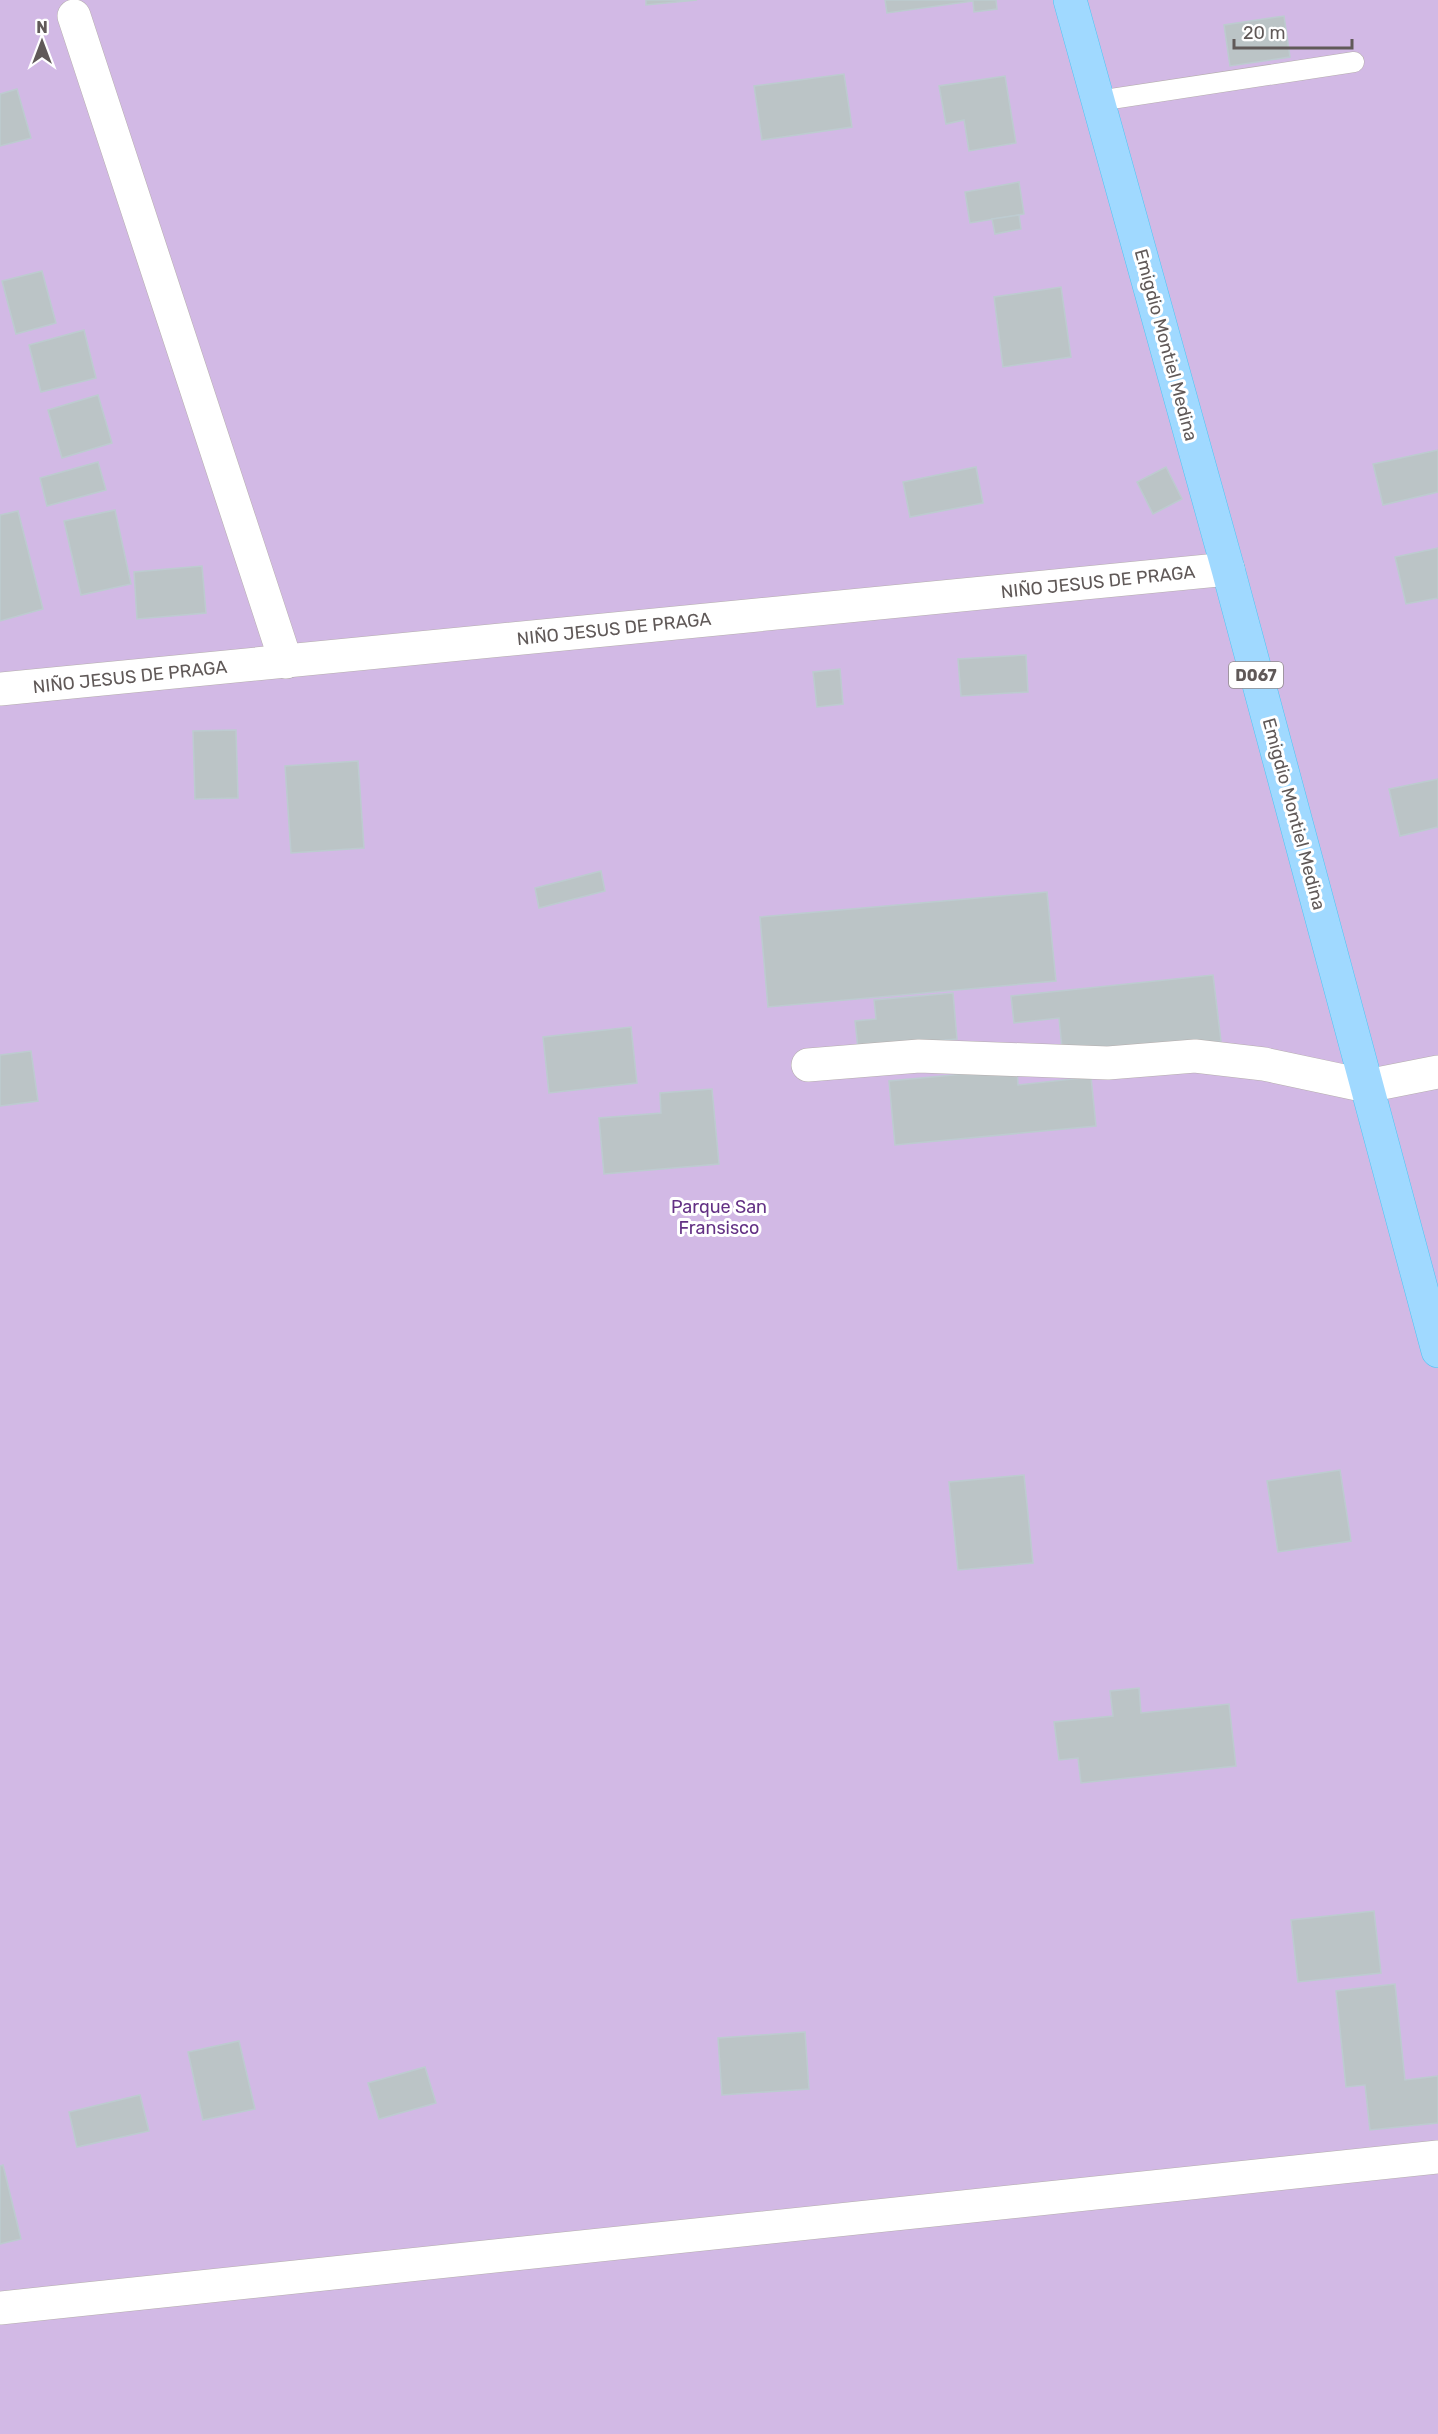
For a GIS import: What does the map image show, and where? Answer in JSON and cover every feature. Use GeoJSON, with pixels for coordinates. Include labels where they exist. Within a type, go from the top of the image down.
{"type":"FeatureCollection","features":[{"type":"Feature","properties":{"kind":"main road","name":"Emigdio Montiel Medina"},"geometry":{"type":"LineString","coordinates":[[1070,0],[1228,569],[1438,1351]]}},
{"type":"Feature","properties":{"kind":"street"},"geometry":{"type":"LineString","coordinates":[[74,16],[286,662]]}},
{"type":"Feature","properties":{"kind":"street","name":"NIÑO JESUS DE PRAGA"},"geometry":{"type":"LineString","coordinates":[[0,689],[1228,569]]}},
{"type":"Feature","properties":{"kind":"street"},"geometry":{"type":"LineString","coordinates":[[808,1065],[919,1056],[1108,1063],[1195,1056],[1264,1064],[1367,1086],[1438,1072]]}},
{"type":"Feature","properties":{"kind":"street"},"geometry":{"type":"LineString","coordinates":[[0,2308],[1438,2157]]}},
{"type":"Feature","properties":{"kind":"lane"},"geometry":{"type":"LineString","coordinates":[[1098,101],[1354,62]]}},
{"type":"Feature","properties":{"kind":"green space","name":"Parque San Fransisco"},"geometry":{"type":"Polygon","coordinates":[[[0,0],[1438,0],[1438,2434],[0,2434],[0,0]]]}},
{"type":"Feature","properties":{"kind":"building"},"geometry":{"type":"Polygon","coordinates":[[[646,0],[697,0],[646,5],[646,0]]]}},
{"type":"Feature","properties":{"kind":"building"},"geometry":{"type":"Polygon","coordinates":[[[885,0],[996,0],[997,9],[974,12],[973,1],[887,13],[885,0]]]}},
{"type":"Feature","properties":{"kind":"building"},"geometry":{"type":"Polygon","coordinates":[[[1284,16],[1290,57],[1230,66],[1224,25],[1284,16]]]}},
{"type":"Feature","properties":{"kind":"building"},"geometry":{"type":"Polygon","coordinates":[[[844,74],[852,127],[762,140],[754,86],[844,74]]]}},
{"type":"Feature","properties":{"kind":"building"},"geometry":{"type":"Polygon","coordinates":[[[1005,76],[1016,143],[969,151],[964,120],[946,124],[939,86],[1005,76]]]}},
{"type":"Feature","properties":{"kind":"building"},"geometry":{"type":"Polygon","coordinates":[[[17,89],[31,138],[0,146],[0,94],[17,89]]]}},
{"type":"Feature","properties":{"kind":"building"},"geometry":{"type":"Polygon","coordinates":[[[1019,182],[1024,214],[970,223],[965,192],[1019,182]]]}},
{"type":"Feature","properties":{"kind":"building"},"geometry":{"type":"Polygon","coordinates":[[[1019,215],[1021,229],[995,234],[992,219],[1019,215]]]}},
{"type":"Feature","properties":{"kind":"building"},"geometry":{"type":"Polygon","coordinates":[[[42,271],[56,323],[16,334],[2,281],[42,271]]]}},
{"type":"Feature","properties":{"kind":"building"},"geometry":{"type":"Polygon","coordinates":[[[1061,287],[1071,357],[1003,367],[994,297],[1061,287]]]}},
{"type":"Feature","properties":{"kind":"building"},"geometry":{"type":"Polygon","coordinates":[[[84,330],[96,378],[41,392],[29,345],[84,330]]]}},
{"type":"Feature","properties":{"kind":"building"},"geometry":{"type":"Polygon","coordinates":[[[98,395],[112,443],[62,458],[48,410],[98,395]]]}},
{"type":"Feature","properties":{"kind":"building"},"geometry":{"type":"Polygon","coordinates":[[[1438,450],[1438,492],[1383,505],[1373,464],[1438,450]]]}},
{"type":"Feature","properties":{"kind":"building"},"geometry":{"type":"Polygon","coordinates":[[[98,462],[106,490],[47,506],[40,478],[98,462]]]}},
{"type":"Feature","properties":{"kind":"building"},"geometry":{"type":"Polygon","coordinates":[[[976,467],[983,503],[910,517],[903,482],[976,467]]]}},
{"type":"Feature","properties":{"kind":"building"},"geometry":{"type":"Polygon","coordinates":[[[1166,467],[1182,499],[1153,514],[1137,482],[1166,467]]]}},
{"type":"Feature","properties":{"kind":"building"},"geometry":{"type":"Polygon","coordinates":[[[115,510],[131,584],[81,595],[64,521],[115,510]]]}},
{"type":"Feature","properties":{"kind":"building"},"geometry":{"type":"Polygon","coordinates":[[[18,511],[43,609],[0,621],[0,515],[18,511]]]}},
{"type":"Feature","properties":{"kind":"building"},"geometry":{"type":"Polygon","coordinates":[[[1438,548],[1438,598],[1406,604],[1395,557],[1438,548]]]}},
{"type":"Feature","properties":{"kind":"building"},"geometry":{"type":"Polygon","coordinates":[[[202,566],[206,613],[137,619],[134,572],[202,566]]]}},
{"type":"Feature","properties":{"kind":"building"},"geometry":{"type":"Polygon","coordinates":[[[1026,655],[1028,692],[961,696],[958,659],[1026,655]]]}},
{"type":"Feature","properties":{"kind":"building"},"geometry":{"type":"Polygon","coordinates":[[[840,669],[843,704],[817,707],[813,672],[840,669]]]}},
{"type":"Feature","properties":{"kind":"building"},"geometry":{"type":"Polygon","coordinates":[[[236,730],[238,798],[195,799],[193,731],[236,730]]]}},
{"type":"Feature","properties":{"kind":"building"},"geometry":{"type":"Polygon","coordinates":[[[358,761],[364,848],[291,853],[285,766],[358,761]]]}},
{"type":"Feature","properties":{"kind":"building"},"geometry":{"type":"Polygon","coordinates":[[[1438,779],[1438,827],[1400,836],[1389,789],[1438,779]]]}},
{"type":"Feature","properties":{"kind":"building"},"geometry":{"type":"Polygon","coordinates":[[[601,871],[605,891],[539,908],[535,888],[601,871]]]}},
{"type":"Feature","properties":{"kind":"building"},"geometry":{"type":"Polygon","coordinates":[[[1047,892],[1056,981],[768,1007],[760,917],[1047,892]]]}},
{"type":"Feature","properties":{"kind":"building"},"geometry":{"type":"Polygon","coordinates":[[[1213,975],[1221,1041],[1063,1058],[1059,1018],[1014,1023],[1011,996],[1213,975]]]}},
{"type":"Feature","properties":{"kind":"building"},"geometry":{"type":"Polygon","coordinates":[[[953,993],[957,1039],[858,1048],[855,1021],[876,1019],[874,1000],[953,993]]]}},
{"type":"Feature","properties":{"kind":"building"},"geometry":{"type":"Polygon","coordinates":[[[631,1027],[637,1083],[549,1093],[543,1037],[631,1027]]]}},
{"type":"Feature","properties":{"kind":"building"},"geometry":{"type":"Polygon","coordinates":[[[31,1051],[38,1101],[0,1106],[0,1055],[31,1051]]]}},
{"type":"Feature","properties":{"kind":"building"},"geometry":{"type":"Polygon","coordinates":[[[1017,1069],[1018,1085],[1091,1077],[1096,1126],[895,1145],[889,1081],[1017,1069]]]}},
{"type":"Feature","properties":{"kind":"building"},"geometry":{"type":"Polygon","coordinates":[[[712,1089],[719,1164],[604,1174],[599,1118],[661,1113],[660,1093],[712,1089]]]}},
{"type":"Feature","properties":{"kind":"building"},"geometry":{"type":"Polygon","coordinates":[[[1340,1470],[1351,1541],[1278,1552],[1267,1481],[1340,1470]]]}},
{"type":"Feature","properties":{"kind":"building"},"geometry":{"type":"Polygon","coordinates":[[[1024,1475],[1033,1563],[958,1570],[949,1482],[1024,1475]]]}},
{"type":"Feature","properties":{"kind":"building"},"geometry":{"type":"Polygon","coordinates":[[[1139,1688],[1141,1713],[1229,1704],[1236,1766],[1081,1783],[1078,1758],[1059,1760],[1054,1722],[1113,1716],[1110,1691],[1139,1688]]]}},
{"type":"Feature","properties":{"kind":"building"},"geometry":{"type":"Polygon","coordinates":[[[1374,1911],[1381,1973],[1298,1982],[1291,1920],[1374,1911]]]}},
{"type":"Feature","properties":{"kind":"building"},"geometry":{"type":"Polygon","coordinates":[[[1395,1984],[1405,2080],[1438,2076],[1438,2123],[1370,2130],[1365,2085],[1346,2087],[1336,1991],[1395,1984]]]}},
{"type":"Feature","properties":{"kind":"building"},"geometry":{"type":"Polygon","coordinates":[[[805,2032],[809,2089],[722,2095],[718,2038],[805,2032]]]}},
{"type":"Feature","properties":{"kind":"building"},"geometry":{"type":"Polygon","coordinates":[[[239,2041],[255,2109],[203,2120],[188,2052],[239,2041]]]}},
{"type":"Feature","properties":{"kind":"building"},"geometry":{"type":"Polygon","coordinates":[[[425,2067],[436,2103],[379,2119],[368,2083],[425,2067]]]}},
{"type":"Feature","properties":{"kind":"building"},"geometry":{"type":"Polygon","coordinates":[[[140,2095],[149,2131],[77,2147],[69,2112],[140,2095]]]}},
{"type":"Feature","properties":{"kind":"building"},"geometry":{"type":"Polygon","coordinates":[[[3,2165],[21,2239],[0,2244],[0,2166],[3,2165]]]}}]}
